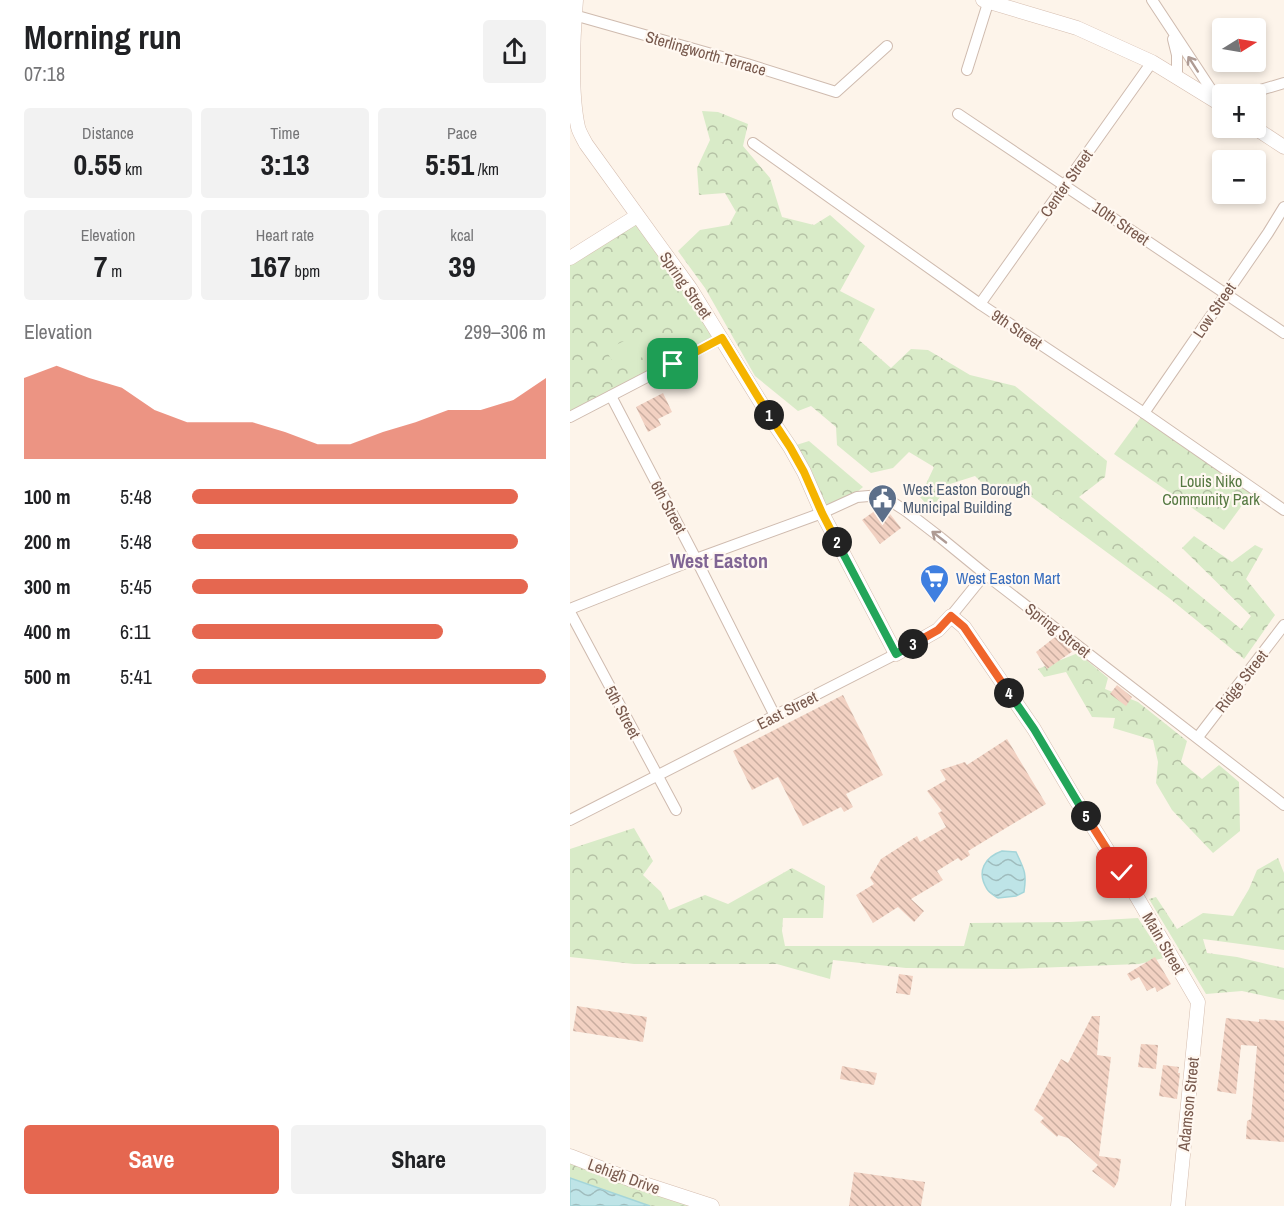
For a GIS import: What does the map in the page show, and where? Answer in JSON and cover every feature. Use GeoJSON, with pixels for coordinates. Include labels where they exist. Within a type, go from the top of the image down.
{"type":"FeatureCollection","features":[{"type":"Feature","properties":{"kind":"street","name":"Spring Street"},"geometry":{"type":"LineString","coordinates":[[576,0],[572,89],[578,128],[586,144],[690,288],[790,447],[896,654]]}},
{"type":"Feature","properties":{"kind":"street"},"geometry":{"type":"LineString","coordinates":[[967,70],[987,0],[1077,28],[1152,62],[1212,98]]}},
{"type":"Feature","properties":{"kind":"street"},"geometry":{"type":"LineString","coordinates":[[1152,0],[1212,89]]}},
{"type":"Feature","properties":{"kind":"street","name":"Sterlingworth Terrace"},"geometry":{"type":"LineString","coordinates":[[574,15],[836,92],[887,46]]}},
{"type":"Feature","properties":{"kind":"street"},"geometry":{"type":"LineString","coordinates":[[1167,24],[1177,55],[1177,76]]}},
{"type":"Feature","properties":{"kind":"street","name":"Center Street"},"geometry":{"type":"LineString","coordinates":[[980,304],[1152,62]]}},
{"type":"Feature","properties":{"kind":"street"},"geometry":{"type":"LineString","coordinates":[[1266,88],[1284,82]]}},
{"type":"Feature","properties":{"kind":"street","name":"10th Street"},"geometry":{"type":"LineString","coordinates":[[958,114],[1284,333]]}},
{"type":"Feature","properties":{"kind":"street"},"geometry":{"type":"LineString","coordinates":[[1266,135],[1284,147]]}},
{"type":"Feature","properties":{"kind":"street","name":"9th Street"},"geometry":{"type":"LineString","coordinates":[[753,143],[980,304],[1284,510]]}},
{"type":"Feature","properties":{"kind":"street","name":"Low Street"},"geometry":{"type":"LineString","coordinates":[[1144,413],[1284,207]]}},
{"type":"Feature","properties":{"kind":"street"},"geometry":{"type":"LineString","coordinates":[[570,258],[637,216]]}},
{"type":"Feature","properties":{"kind":"street"},"geometry":{"type":"LineString","coordinates":[[570,417],[722,338]]}},
{"type":"Feature","properties":{"kind":"street","name":"6th Street"},"geometry":{"type":"LineString","coordinates":[[611,396],[775,716]]}},
{"type":"Feature","properties":{"kind":"street","name":"Spring Street"},"geometry":{"type":"LineString","coordinates":[[822,513],[857,497],[881,495],[920,522],[1284,805]]}},
{"type":"Feature","properties":{"kind":"street"},"geometry":{"type":"LineString","coordinates":[[570,611],[696,559],[822,513]]}},
{"type":"Feature","properties":{"kind":"street","name":"East Street"},"geometry":{"type":"LineString","coordinates":[[570,820],[896,654],[938,630],[985,574]]}},
{"type":"Feature","properties":{"kind":"street","name":"5th Street"},"geometry":{"type":"LineString","coordinates":[[570,611],[676,810]]}},
{"type":"Feature","properties":{"kind":"street","name":"Main Street"},"geometry":{"type":"LineString","coordinates":[[951,616],[964,627],[1034,729],[1198,1002]]}},
{"type":"Feature","properties":{"kind":"street","name":"Ridge Street"},"geometry":{"type":"LineString","coordinates":[[1198,737],[1284,625]]}},
{"type":"Feature","properties":{"kind":"street","name":"Adamson Street"},"geometry":{"type":"LineString","coordinates":[[1178,1206],[1198,1002]]}},
{"type":"Feature","properties":{"kind":"street","name":"Lehigh Drive"},"geometry":{"type":"LineString","coordinates":[[570,1156],[629,1179],[711,1206]]}},
{"type":"Feature","properties":{"kind":"green space"},"geometry":{"type":"Polygon","coordinates":[[[702,111],[718,112],[748,124],[743,146],[770,178],[782,217],[814,225],[830,215],[865,246],[840,291],[875,309],[859,340],[891,368],[911,349],[928,350],[970,375],[1015,386],[1107,461],[1105,477],[1079,497],[1241,629],[1251,616],[1182,548],[1194,536],[1232,562],[1255,545],[1263,549],[1246,579],[1275,615],[1244,659],[1169,598],[1014,484],[995,496],[975,476],[950,484],[931,509],[920,497],[934,467],[909,452],[893,468],[871,473],[837,445],[836,427],[811,406],[798,411],[755,376],[705,288],[678,251],[700,230],[729,225],[736,212],[725,193],[699,195],[697,168],[710,140],[702,111]]]}},
{"type":"Feature","properties":{"kind":"green space"},"geometry":{"type":"Polygon","coordinates":[[[637,216],[722,338],[570,416],[570,254],[637,216]]]}},
{"type":"Feature","properties":{"kind":"green space"},"geometry":{"type":"Polygon","coordinates":[[[648,329],[658,349],[617,370],[606,350],[648,329]]]}},
{"type":"Feature","properties":{"kind":"green space","name":"Louis Niko Community Park"},"geometry":{"type":"Polygon","coordinates":[[[1144,413],[1254,489],[1224,530],[1114,454],[1144,413]]]}},
{"type":"Feature","properties":{"kind":"green space"},"geometry":{"type":"Polygon","coordinates":[[[809,441],[863,487],[844,503],[822,513],[790,447],[809,441]]]}},
{"type":"Feature","properties":{"kind":"green space"},"geometry":{"type":"Polygon","coordinates":[[[1078,653],[1108,678],[1105,689],[1138,702],[1187,741],[1181,762],[1202,779],[1219,765],[1239,782],[1240,831],[1213,853],[1172,810],[1156,783],[1158,762],[1153,740],[1113,728],[1115,718],[1092,717],[1066,672],[1044,677],[1038,669],[1078,653]]]}},
{"type":"Feature","properties":{"kind":"green space"},"geometry":{"type":"Polygon","coordinates":[[[634,828],[653,861],[643,875],[661,892],[669,910],[705,895],[728,904],[792,868],[825,886],[823,918],[783,918],[782,931],[785,946],[964,946],[970,923],[1070,922],[1138,918],[1164,958],[1139,964],[1011,969],[906,968],[833,960],[830,979],[777,964],[634,964],[570,957],[570,849],[634,828]]]}},
{"type":"Feature","properties":{"kind":"green space"},"geometry":{"type":"Polygon","coordinates":[[[1278,858],[1284,873],[1284,950],[1203,939],[1207,953],[1237,957],[1284,968],[1284,1000],[1242,991],[1206,994],[1149,899],[1156,897],[1177,929],[1203,913],[1233,916],[1257,870],[1278,858]]]}},
{"type":"Feature","properties":{"kind":"green space"},"geometry":{"type":"Polygon","coordinates":[[[570,1156],[711,1206],[650,1206],[570,1178],[570,1156]]]}},
{"type":"Feature","properties":{"kind":"water"},"geometry":{"type":"Polygon","coordinates":[[[1002,851],[1016,852],[1024,871],[1025,886],[1024,892],[1016,896],[998,898],[987,889],[982,871],[991,857],[1002,851]]]}},
{"type":"Feature","properties":{"kind":"water"},"geometry":{"type":"Polygon","coordinates":[[[570,1178],[650,1206],[570,1206],[570,1178]]]}},
{"type":"Feature","properties":{"kind":"building"},"geometry":{"type":"Polygon","coordinates":[[[663,393],[672,412],[658,419],[661,425],[648,432],[636,407],[663,393]]]}},
{"type":"Feature","properties":{"kind":"building","name":"West Easton Borough Municipal Building"},"geometry":{"type":"Polygon","coordinates":[[[883,505],[901,528],[880,544],[862,520],[883,505]]]}},
{"type":"Feature","properties":{"kind":"building"},"geometry":{"type":"Polygon","coordinates":[[[1055,637],[1073,651],[1047,669],[1036,652],[1055,637]]]}},
{"type":"Feature","properties":{"kind":"building"},"geometry":{"type":"Polygon","coordinates":[[[1117,685],[1132,697],[1126,706],[1110,694],[1117,685]]]}},
{"type":"Feature","properties":{"kind":"building"},"geometry":{"type":"Polygon","coordinates":[[[843,695],[883,775],[846,794],[853,807],[844,812],[841,807],[803,826],[778,777],[752,790],[733,751],[843,695]]]}},
{"type":"Feature","properties":{"kind":"building"},"geometry":{"type":"Polygon","coordinates":[[[1007,739],[1046,804],[968,851],[970,855],[961,861],[958,858],[937,871],[943,880],[911,899],[924,911],[914,922],[898,907],[873,923],[856,895],[874,884],[870,878],[881,859],[917,836],[920,842],[946,827],[938,813],[942,811],[927,791],[946,780],[940,770],[965,762],[967,765],[1007,739]]]}},
{"type":"Feature","properties":{"kind":"building"},"geometry":{"type":"Polygon","coordinates":[[[1155,957],[1171,984],[1157,992],[1155,987],[1147,991],[1139,977],[1131,981],[1127,974],[1155,957]]]}},
{"type":"Feature","properties":{"kind":"building"},"geometry":{"type":"Polygon","coordinates":[[[899,974],[913,976],[910,995],[896,993],[899,974]]]}},
{"type":"Feature","properties":{"kind":"building"},"geometry":{"type":"Polygon","coordinates":[[[577,1006],[647,1017],[643,1042],[573,1031],[577,1006]]]}},
{"type":"Feature","properties":{"kind":"building"},"geometry":{"type":"Polygon","coordinates":[[[1092,1016],[1100,1016],[1097,1055],[1111,1057],[1099,1156],[1121,1159],[1118,1181],[1114,1188],[1092,1171],[1098,1165],[1068,1138],[1058,1135],[1057,1137],[1040,1122],[1044,1118],[1034,1110],[1061,1059],[1068,1063],[1092,1016]]]}},
{"type":"Feature","properties":{"kind":"building"},"geometry":{"type":"Polygon","coordinates":[[[1226,1018],[1259,1022],[1259,1019],[1284,1021],[1284,1142],[1246,1139],[1247,1121],[1251,1119],[1257,1046],[1241,1045],[1236,1094],[1217,1091],[1226,1018]]]}},
{"type":"Feature","properties":{"kind":"building"},"geometry":{"type":"Polygon","coordinates":[[[1141,1044],[1158,1045],[1156,1069],[1138,1067],[1141,1044]]]}},
{"type":"Feature","properties":{"kind":"building"},"geometry":{"type":"Polygon","coordinates":[[[1163,1065],[1179,1067],[1177,1099],[1159,1096],[1163,1065]]]}},
{"type":"Feature","properties":{"kind":"building"},"geometry":{"type":"Polygon","coordinates":[[[842,1066],[877,1073],[874,1085],[840,1079],[842,1066]]]}},
{"type":"Feature","properties":{"kind":"building"},"geometry":{"type":"Polygon","coordinates":[[[854,1172],[925,1182],[921,1206],[849,1206],[854,1172]]]}},
{"type":"Feature","properties":{"kind":"place","name":"West Easton Borough Municipal Building"},"geometry":{"type":"Point","coordinates":[882,524]}},
{"type":"Feature","properties":{"kind":"place","name":"West Easton Mart"},"geometry":{"type":"Point","coordinates":[935,604]}},
{"type":"Feature","properties":{"kind":"district","name":"West Easton"},"geometry":{"type":"Point","coordinates":[719,561]}},
{"type":"Feature","properties":{"kind":"route"},"geometry":{"type":"LineString","coordinates":[[673,364],[722,338],[804,472],[822,513],[896,654],[938,630],[951,616],[964,627],[1034,729],[1122,873]]}}]}
